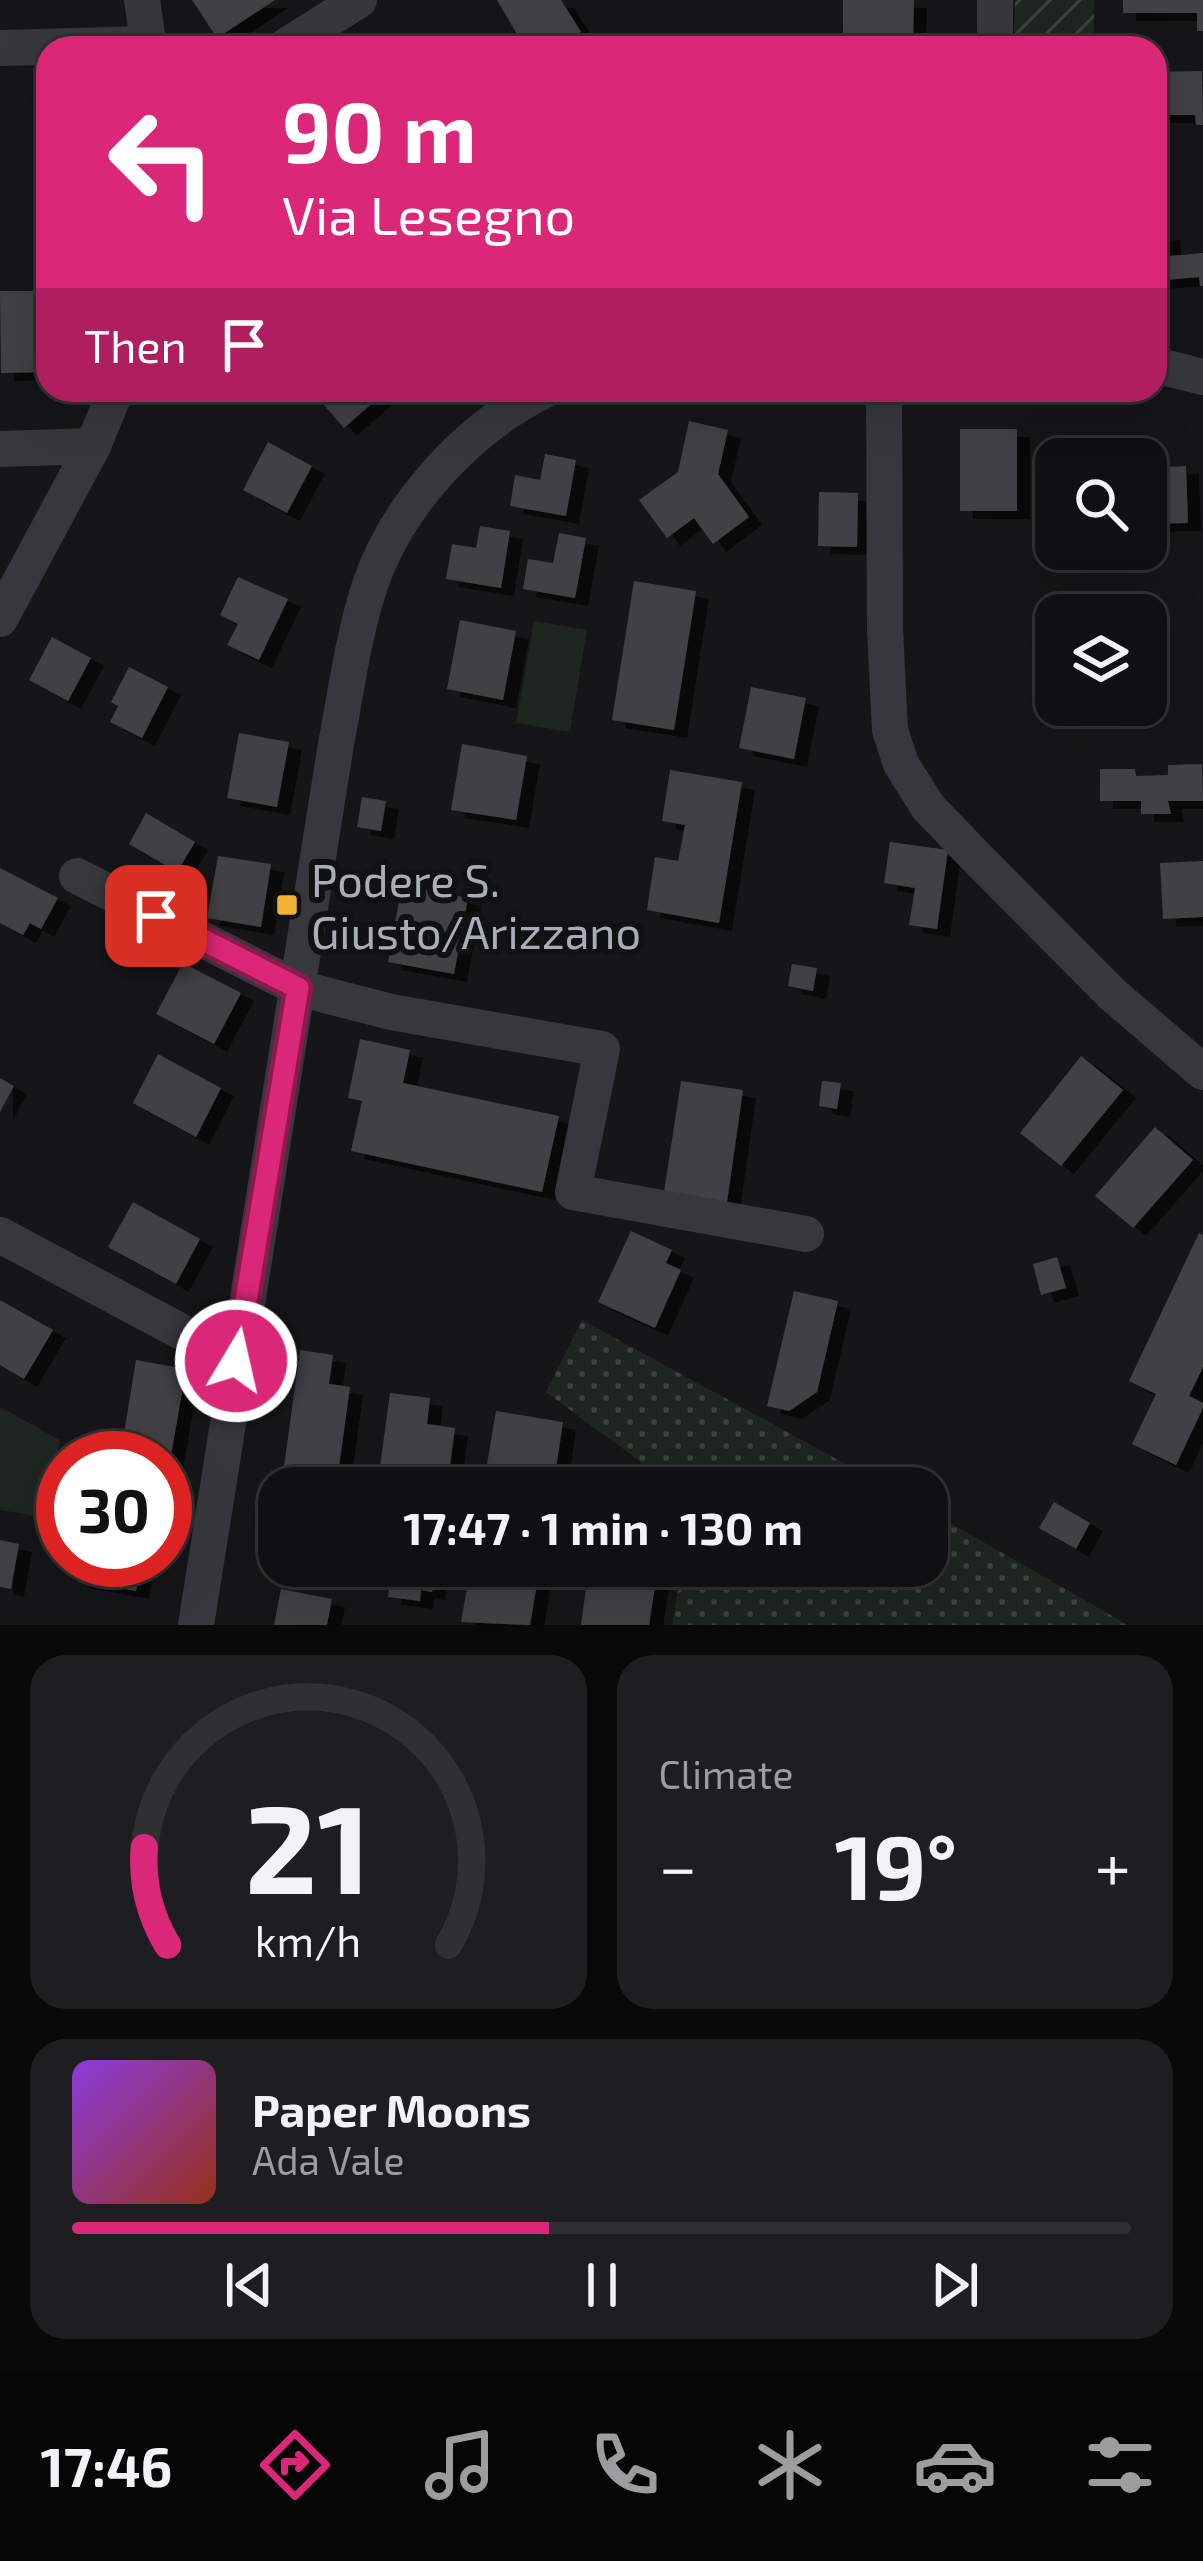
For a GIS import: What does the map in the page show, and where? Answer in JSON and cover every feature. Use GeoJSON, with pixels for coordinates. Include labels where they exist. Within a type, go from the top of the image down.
{"type":"FeatureCollection","features":[{"type":"Feature","properties":{"kind":"street"},"geometry":{"type":"LineString","coordinates":[[142,0],[147,36]]}},
{"type":"Feature","properties":{"kind":"street"},"geometry":{"type":"LineString","coordinates":[[302,36],[359,0]]}},
{"type":"Feature","properties":{"kind":"street"},"geometry":{"type":"LineString","coordinates":[[995,0],[995,36]]}},
{"type":"Feature","properties":{"kind":"street"},"geometry":{"type":"LineString","coordinates":[[0,48],[36,48]]}},
{"type":"Feature","properties":{"kind":"street"},"geometry":{"type":"LineString","coordinates":[[1167,368],[1203,377]]}},
{"type":"Feature","properties":{"kind":"street"},"geometry":{"type":"LineString","coordinates":[[0,619],[93,446],[111,402]]}},
{"type":"Feature","properties":{"kind":"street"},"geometry":{"type":"LineString","coordinates":[[196,1625],[336,744],[359,627],[380,561],[411,508],[441,470],[494,422],[525,402]]}},
{"type":"Feature","properties":{"kind":"street"},"geometry":{"type":"LineString","coordinates":[[884,402],[886,650],[890,730],[901,764],[928,807],[980,862],[1112,994],[1203,1072]]}},
{"type":"Feature","properties":{"kind":"street"},"geometry":{"type":"LineString","coordinates":[[0,448],[93,446]]}},
{"type":"Feature","properties":{"kind":"street"},"geometry":{"type":"LineString","coordinates":[[77,876],[298,988],[376,1009],[602,1049],[573,1192],[806,1234]]}},
{"type":"Feature","properties":{"kind":"street"},"geometry":{"type":"LineString","coordinates":[[0,1235],[236,1361]]}},
{"type":"Feature","properties":{"kind":"shaded area"},"geometry":{"type":"Polygon","coordinates":[[[1015,0],[1094,0],[1094,36],[1014,36],[1015,0]]]}},
{"type":"Feature","properties":{"kind":"shaded area"},"geometry":{"type":"Polygon","coordinates":[[[534,621],[587,630],[570,732],[516,723],[534,621]]]}},
{"type":"Feature","properties":{"kind":"shaded area"},"geometry":{"type":"Polygon","coordinates":[[[582,1320],[852,1467],[648,1467],[546,1392],[582,1320]]]}},
{"type":"Feature","properties":{"kind":"shaded area"},"geometry":{"type":"Polygon","coordinates":[[[0,1407],[44,1431],[36,1431],[36,1516],[0,1510],[0,1407]]]}},
{"type":"Feature","properties":{"kind":"shaded area"},"geometry":{"type":"Polygon","coordinates":[[[948,1522],[1128,1625],[672,1625],[678,1587],[948,1587],[948,1522]]]}},
{"type":"Feature","properties":{"kind":"building"},"geometry":{"type":"Polygon","coordinates":[[[192,0],[275,0],[220,36],[192,0]]]}},
{"type":"Feature","properties":{"kind":"building"},"geometry":{"type":"Polygon","coordinates":[[[497,0],[561,0],[581,32],[574,36],[518,36],[497,0]]]}},
{"type":"Feature","properties":{"kind":"building"},"geometry":{"type":"Polygon","coordinates":[[[843,0],[914,0],[913,36],[843,36],[843,0]]]}},
{"type":"Feature","properties":{"kind":"building"},"geometry":{"type":"Polygon","coordinates":[[[1123,0],[1203,0],[1203,31],[1197,31],[1197,13],[1123,13],[1123,0]]]}},
{"type":"Feature","properties":{"kind":"building"},"geometry":{"type":"Polygon","coordinates":[[[1202,71],[1203,125],[1196,125],[1195,115],[1167,115],[1167,72],[1202,71]]]}},
{"type":"Feature","properties":{"kind":"building"},"geometry":{"type":"Polygon","coordinates":[[[1167,232],[1169,256],[1203,253],[1203,286],[1199,277],[1167,280],[1167,232]]]}},
{"type":"Feature","properties":{"kind":"building"},"geometry":{"type":"Polygon","coordinates":[[[0,291],[36,291],[36,372],[1,373],[0,291]]]}},
{"type":"Feature","properties":{"kind":"building"},"geometry":{"type":"Polygon","coordinates":[[[321,402],[373,402],[344,428],[321,402]]]}},
{"type":"Feature","properties":{"kind":"building"},"geometry":{"type":"Polygon","coordinates":[[[689,421],[728,430],[718,474],[749,517],[713,544],[694,518],[667,538],[639,500],[678,472],[689,421]]]}},
{"type":"Feature","properties":{"kind":"building"},"geometry":{"type":"Polygon","coordinates":[[[960,429],[1017,429],[1017,511],[960,511],[960,429]]]}},
{"type":"Feature","properties":{"kind":"building"},"geometry":{"type":"Polygon","coordinates":[[[268,442],[312,466],[287,513],[243,490],[268,442]]]}},
{"type":"Feature","properties":{"kind":"building"},"geometry":{"type":"Polygon","coordinates":[[[545,454],[576,460],[566,516],[510,506],[515,475],[540,480],[545,454]]]}},
{"type":"Feature","properties":{"kind":"building"},"geometry":{"type":"Polygon","coordinates":[[[1186,466],[1188,523],[1167,524],[1167,467],[1186,466]]]}},
{"type":"Feature","properties":{"kind":"building"},"geometry":{"type":"Polygon","coordinates":[[[819,492],[858,493],[857,547],[818,546],[819,492]]]}},
{"type":"Feature","properties":{"kind":"building"},"geometry":{"type":"Polygon","coordinates":[[[480,526],[510,531],[501,588],[446,579],[452,544],[476,548],[480,526]]]}},
{"type":"Feature","properties":{"kind":"building"},"geometry":{"type":"Polygon","coordinates":[[[559,533],[586,538],[575,598],[523,589],[528,559],[553,563],[559,533]]]}},
{"type":"Feature","properties":{"kind":"building"},"geometry":{"type":"Polygon","coordinates":[[[238,577],[288,599],[259,660],[227,645],[238,624],[220,615],[238,577]]]}},
{"type":"Feature","properties":{"kind":"building"},"geometry":{"type":"Polygon","coordinates":[[[634,581],[696,591],[674,730],[612,720],[634,581]]]}},
{"type":"Feature","properties":{"kind":"building"},"geometry":{"type":"Polygon","coordinates":[[[460,620],[516,631],[503,700],[447,689],[460,620]]]}},
{"type":"Feature","properties":{"kind":"building"},"geometry":{"type":"Polygon","coordinates":[[[52,637],[91,658],[68,701],[29,680],[52,637]]]}},
{"type":"Feature","properties":{"kind":"building"},"geometry":{"type":"Polygon","coordinates":[[[129,667],[168,687],[142,738],[110,722],[118,706],[111,702],[129,667]]]}},
{"type":"Feature","properties":{"kind":"building"},"geometry":{"type":"Polygon","coordinates":[[[751,687],[806,698],[794,759],[739,748],[751,687]]]}},
{"type":"Feature","properties":{"kind":"building"},"geometry":{"type":"Polygon","coordinates":[[[239,733],[289,742],[277,807],[227,798],[239,733]]]}},
{"type":"Feature","properties":{"kind":"building"},"geometry":{"type":"Polygon","coordinates":[[[462,744],[527,756],[516,820],[451,810],[462,744]]]}},
{"type":"Feature","properties":{"kind":"building"},"geometry":{"type":"Polygon","coordinates":[[[1202,764],[1203,801],[1168,801],[1171,814],[1141,814],[1141,801],[1100,801],[1100,769],[1135,769],[1136,776],[1168,775],[1168,765],[1202,764]]]}},
{"type":"Feature","properties":{"kind":"building"},"geometry":{"type":"Polygon","coordinates":[[[670,770],[742,782],[719,923],[647,910],[655,857],[678,861],[685,825],[662,821],[670,770]]]}},
{"type":"Feature","properties":{"kind":"building"},"geometry":{"type":"Polygon","coordinates":[[[362,797],[386,801],[381,831],[357,827],[362,797]]]}},
{"type":"Feature","properties":{"kind":"building"},"geometry":{"type":"Polygon","coordinates":[[[146,813],[195,842],[177,872],[129,844],[146,813]]]}},
{"type":"Feature","properties":{"kind":"building"},"geometry":{"type":"Polygon","coordinates":[[[890,842],[948,850],[937,929],[909,925],[915,888],[884,883],[890,842]]]}},
{"type":"Feature","properties":{"kind":"building"},"geometry":{"type":"Polygon","coordinates":[[[218,856],[271,864],[261,927],[207,918],[218,856]]]}},
{"type":"Feature","properties":{"kind":"building"},"geometry":{"type":"Polygon","coordinates":[[[1203,861],[1203,917],[1163,919],[1160,863],[1203,861]]]}},
{"type":"Feature","properties":{"kind":"building"},"geometry":{"type":"Polygon","coordinates":[[[0,868],[58,898],[41,929],[30,923],[23,935],[0,923],[0,868]]]}},
{"type":"Feature","properties":{"kind":"building"},"geometry":{"type":"Polygon","coordinates":[[[402,885],[468,898],[454,974],[388,962],[402,885]]]}},
{"type":"Feature","properties":{"kind":"building"},"geometry":{"type":"Polygon","coordinates":[[[183,963],[241,993],[214,1044],[156,1014],[183,963]]]}},
{"type":"Feature","properties":{"kind":"building"},"geometry":{"type":"Polygon","coordinates":[[[792,964],[817,968],[813,991],[788,986],[792,964]]]}},
{"type":"Feature","properties":{"kind":"building"},"geometry":{"type":"Polygon","coordinates":[[[360,1039],[410,1050],[403,1083],[559,1116],[542,1192],[351,1151],[362,1101],[348,1098],[360,1039]]]}},
{"type":"Feature","properties":{"kind":"building"},"geometry":{"type":"Polygon","coordinates":[[[158,1054],[221,1088],[196,1137],[133,1103],[158,1054]]]}},
{"type":"Feature","properties":{"kind":"building"},"geometry":{"type":"Polygon","coordinates":[[[1081,1056],[1123,1090],[1061,1166],[1020,1133],[1081,1056]]]}},
{"type":"Feature","properties":{"kind":"building"},"geometry":{"type":"Polygon","coordinates":[[[0,1078],[14,1086],[0,1112],[0,1078]]]}},
{"type":"Feature","properties":{"kind":"building"},"geometry":{"type":"Polygon","coordinates":[[[681,1081],[743,1090],[727,1202],[664,1192],[681,1081]]]}},
{"type":"Feature","properties":{"kind":"building"},"geometry":{"type":"Polygon","coordinates":[[[822,1081],[841,1083],[837,1109],[819,1106],[822,1081]]]}},
{"type":"Feature","properties":{"kind":"building"},"geometry":{"type":"Polygon","coordinates":[[[1155,1127],[1193,1160],[1133,1228],[1095,1196],[1155,1127]]]}},
{"type":"Feature","properties":{"kind":"building"},"geometry":{"type":"Polygon","coordinates":[[[133,1202],[200,1239],[176,1284],[108,1247],[133,1202]]]}},
{"type":"Feature","properties":{"kind":"building"},"geometry":{"type":"Polygon","coordinates":[[[631,1231],[672,1250],[666,1263],[681,1270],[655,1328],[598,1302],[631,1231]]]}},
{"type":"Feature","properties":{"kind":"building"},"geometry":{"type":"Polygon","coordinates":[[[1199,1233],[1203,1235],[1203,1367],[1189,1396],[1203,1403],[1203,1408],[1176,1465],[1132,1444],[1156,1394],[1129,1381],[1199,1233]]]}},
{"type":"Feature","properties":{"kind":"building"},"geometry":{"type":"Polygon","coordinates":[[[1057,1257],[1066,1288],[1041,1295],[1033,1264],[1057,1257]]]}},
{"type":"Feature","properties":{"kind":"building"},"geometry":{"type":"Polygon","coordinates":[[[794,1291],[838,1301],[817,1392],[789,1411],[767,1406],[794,1291]]]}},
{"type":"Feature","properties":{"kind":"building"},"geometry":{"type":"Polygon","coordinates":[[[0,1300],[53,1330],[24,1379],[0,1365],[0,1300]]]}},
{"type":"Feature","properties":{"kind":"building"},"geometry":{"type":"Polygon","coordinates":[[[300,1350],[333,1355],[329,1384],[350,1387],[339,1467],[284,1467],[300,1350]]]}},
{"type":"Feature","properties":{"kind":"building"},"geometry":{"type":"Polygon","coordinates":[[[136,1360],[186,1369],[175,1431],[124,1431],[136,1360]]]}},
{"type":"Feature","properties":{"kind":"building"},"geometry":{"type":"Polygon","coordinates":[[[390,1393],[430,1398],[427,1424],[455,1428],[450,1467],[380,1467],[390,1393]]]}},
{"type":"Feature","properties":{"kind":"building"},"geometry":{"type":"Polygon","coordinates":[[[496,1411],[563,1422],[556,1467],[487,1467],[496,1411]]]}},
{"type":"Feature","properties":{"kind":"building"},"geometry":{"type":"Polygon","coordinates":[[[1054,1502],[1090,1523],[1076,1549],[1039,1528],[1054,1502]]]}},
{"type":"Feature","properties":{"kind":"building"},"geometry":{"type":"Polygon","coordinates":[[[0,1540],[19,1544],[11,1589],[0,1587],[0,1540]]]}},
{"type":"Feature","properties":{"kind":"building"},"geometry":{"type":"Polygon","coordinates":[[[389,1587],[433,1587],[432,1592],[421,1590],[420,1601],[388,1597],[389,1587]]]}},
{"type":"Feature","properties":{"kind":"building"},"geometry":{"type":"Polygon","coordinates":[[[467,1587],[536,1587],[530,1625],[461,1622],[467,1587]]]}},
{"type":"Feature","properties":{"kind":"building"},"geometry":{"type":"Polygon","coordinates":[[[586,1587],[655,1587],[649,1625],[581,1625],[586,1587]]]}},
{"type":"Feature","properties":{"kind":"building"},"geometry":{"type":"Polygon","coordinates":[[[281,1589],[332,1599],[327,1625],[274,1625],[281,1589]]]}},
{"type":"Feature","properties":{"kind":"place","name":"Podere S. Giusto/Arizzano"},"geometry":{"type":"Point","coordinates":[287,905]}},
{"type":"Feature","properties":{"kind":"route"},"geometry":{"type":"LineString","coordinates":[[156,916],[298,988],[236,1361]]}}]}
